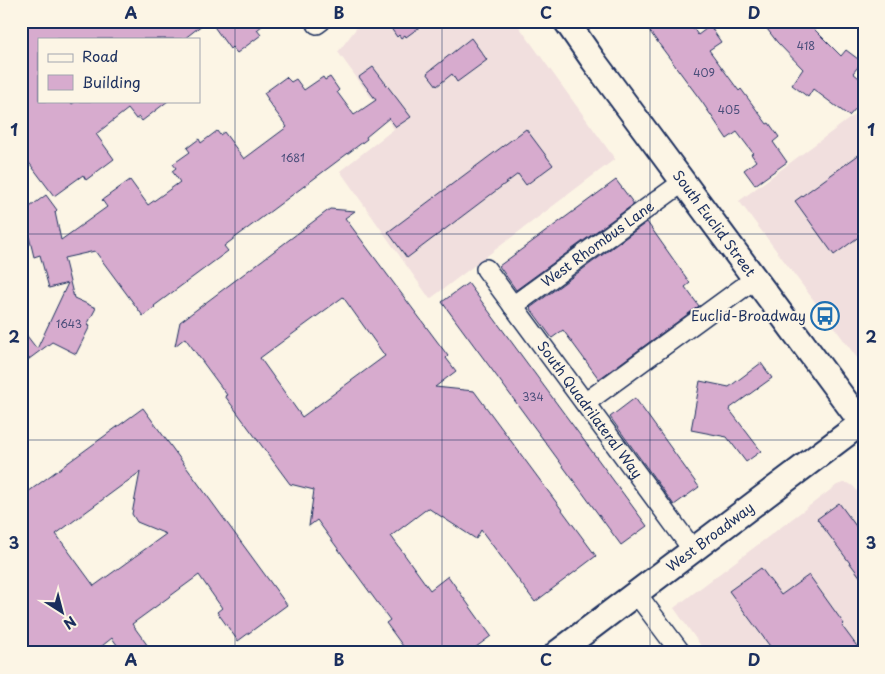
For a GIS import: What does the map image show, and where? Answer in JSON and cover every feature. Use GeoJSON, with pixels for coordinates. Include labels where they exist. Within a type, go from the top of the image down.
{"type":"FeatureCollection","features":[{"type":"Feature","properties":{"kind":"main road","name":"South Euclid Street"},"geometry":{"type":"LineString","coordinates":[[566,21],[683,182],[863,423]]}},
{"type":"Feature","properties":{"kind":"main road","name":"West Broadway"},"geometry":{"type":"LineString","coordinates":[[557,653],[863,423]]}},
{"type":"Feature","properties":{"kind":"street","name":"West Rhombus Lane"},"geometry":{"type":"LineString","coordinates":[[513,306],[683,182]]}},
{"type":"Feature","properties":{"kind":"street","name":"South Quadrilateral Way"},"geometry":{"type":"LineString","coordinates":[[486,269],[693,550]]}},
{"type":"Feature","properties":{"kind":"street"},"geometry":{"type":"LineString","coordinates":[[585,403],[756,278]]}},
{"type":"Feature","properties":{"kind":"street"},"geometry":{"type":"LineString","coordinates":[[636,593],[681,653]]}},
{"type":"Feature","properties":{"kind":"shaded area"},"geometry":{"type":"Polygon","coordinates":[[[362,21],[515,21],[615,159],[430,299],[340,171],[394,129],[338,52],[362,21]]]}},
{"type":"Feature","properties":{"kind":"shaded area"},"geometry":{"type":"Polygon","coordinates":[[[861,110],[864,113],[864,367],[739,201],[861,110]]]}},
{"type":"Feature","properties":{"kind":"shaded area"},"geometry":{"type":"Polygon","coordinates":[[[843,483],[853,486],[864,499],[864,653],[706,653],[674,608],[837,485],[843,483]]]}},
{"type":"Feature","properties":{"kind":"building"},"geometry":{"type":"Polygon","coordinates":[[[21,21],[207,21],[185,38],[38,38],[38,102],[71,102],[72,104],[75,102],[167,102],[142,121],[139,117],[136,119],[128,109],[96,134],[114,159],[86,180],[83,175],[54,196],[21,152],[21,84],[27,80],[21,55],[21,21]]]}},
{"type":"Feature","properties":{"kind":"building"},"geometry":{"type":"Polygon","coordinates":[[[210,21],[268,21],[257,30],[261,35],[237,53],[232,47],[230,49],[210,21]]]}},
{"type":"Feature","properties":{"kind":"building"},"geometry":{"type":"Polygon","coordinates":[[[386,21],[428,21],[406,37],[405,35],[401,38],[399,35],[397,37],[386,21]]]}},
{"type":"Feature","properties":{"kind":"building"},"geometry":{"type":"Polygon","coordinates":[[[642,21],[688,21],[698,35],[710,26],[721,42],[709,50],[739,91],[741,89],[779,137],[773,142],[787,162],[755,185],[744,170],[756,161],[751,154],[753,153],[737,132],[727,139],[642,21]]]}},
{"type":"Feature","properties":{"kind":"building"},"geometry":{"type":"Polygon","coordinates":[[[761,21],[806,21],[841,56],[846,50],[862,62],[853,73],[864,82],[864,100],[858,108],[849,116],[813,89],[808,97],[792,85],[803,69],[777,42],[761,21]]]}},
{"type":"Feature","properties":{"kind":"building"},"geometry":{"type":"Polygon","coordinates":[[[471,38],[487,60],[457,82],[452,74],[437,86],[427,73],[471,38]]]}},
{"type":"Feature","properties":{"kind":"building"},"geometry":{"type":"Polygon","coordinates":[[[373,67],[411,117],[396,127],[389,118],[366,137],[367,139],[224,246],[228,251],[143,316],[95,251],[64,258],[74,298],[96,308],[87,325],[90,326],[76,354],[52,342],[21,365],[21,328],[37,349],[68,283],[49,288],[40,255],[34,257],[23,212],[46,195],[57,210],[55,212],[61,240],[107,207],[102,200],[130,180],[148,205],[180,182],[172,171],[176,168],[173,164],[190,152],[187,148],[199,139],[201,143],[217,131],[220,135],[224,132],[244,159],[287,127],[264,93],[286,77],[291,82],[296,79],[304,90],[323,77],[325,80],[330,77],[339,90],[337,92],[354,115],[376,100],[359,77],[373,67]]]}},
{"type":"Feature","properties":{"kind":"building"},"geometry":{"type":"Polygon","coordinates":[[[526,129],[553,165],[526,185],[518,174],[407,258],[388,232],[526,129]]]}},
{"type":"Feature","properties":{"kind":"building"},"geometry":{"type":"Polygon","coordinates":[[[864,151],[864,233],[834,255],[795,201],[864,151]]]}},
{"type":"Feature","properties":{"kind":"building"},"geometry":{"type":"Polygon","coordinates":[[[616,180],[634,204],[516,290],[499,266],[616,180]]]}},
{"type":"Feature","properties":{"kind":"building"},"geometry":{"type":"Polygon","coordinates":[[[330,209],[355,211],[345,218],[448,356],[446,358],[456,371],[435,387],[474,391],[596,556],[535,602],[481,530],[476,539],[428,508],[391,536],[430,590],[448,576],[491,636],[468,653],[408,653],[386,623],[390,620],[317,520],[309,526],[314,490],[290,484],[185,338],[175,346],[180,322],[330,209]],[[343,297],[260,358],[302,417],[385,356],[343,297]]]}},
{"type":"Feature","properties":{"kind":"building"},"geometry":{"type":"Polygon","coordinates":[[[647,222],[690,283],[685,287],[699,306],[599,379],[563,330],[552,338],[530,308],[647,222]]]}},
{"type":"Feature","properties":{"kind":"building"},"geometry":{"type":"Polygon","coordinates":[[[468,283],[647,526],[621,545],[442,302],[468,283]]]}},
{"type":"Feature","properties":{"kind":"building"},"geometry":{"type":"Polygon","coordinates":[[[761,363],[772,378],[729,409],[761,451],[746,462],[727,437],[691,430],[700,381],[729,387],[761,363]]]}},
{"type":"Feature","properties":{"kind":"building"},"geometry":{"type":"Polygon","coordinates":[[[635,398],[699,487],[674,505],[610,417],[635,398]]]}},
{"type":"Feature","properties":{"kind":"building"},"geometry":{"type":"Polygon","coordinates":[[[143,408],[287,605],[238,641],[217,612],[222,608],[199,575],[132,624],[153,653],[123,653],[112,638],[93,653],[21,653],[21,497],[143,408]],[[140,472],[56,534],[94,586],[166,534],[137,522],[132,514],[140,472]]]}},
{"type":"Feature","properties":{"kind":"building"},"geometry":{"type":"Polygon","coordinates":[[[839,503],[864,537],[864,582],[817,519],[839,503]]]}},
{"type":"Feature","properties":{"kind":"building"},"geometry":{"type":"Polygon","coordinates":[[[761,568],[781,595],[809,575],[862,653],[775,653],[729,591],[761,568]]]}},
{"type":"Feature","properties":{"kind":"place","name":"Euclid-Broadway"},"geometry":{"type":"Point","coordinates":[825,316]}}]}
